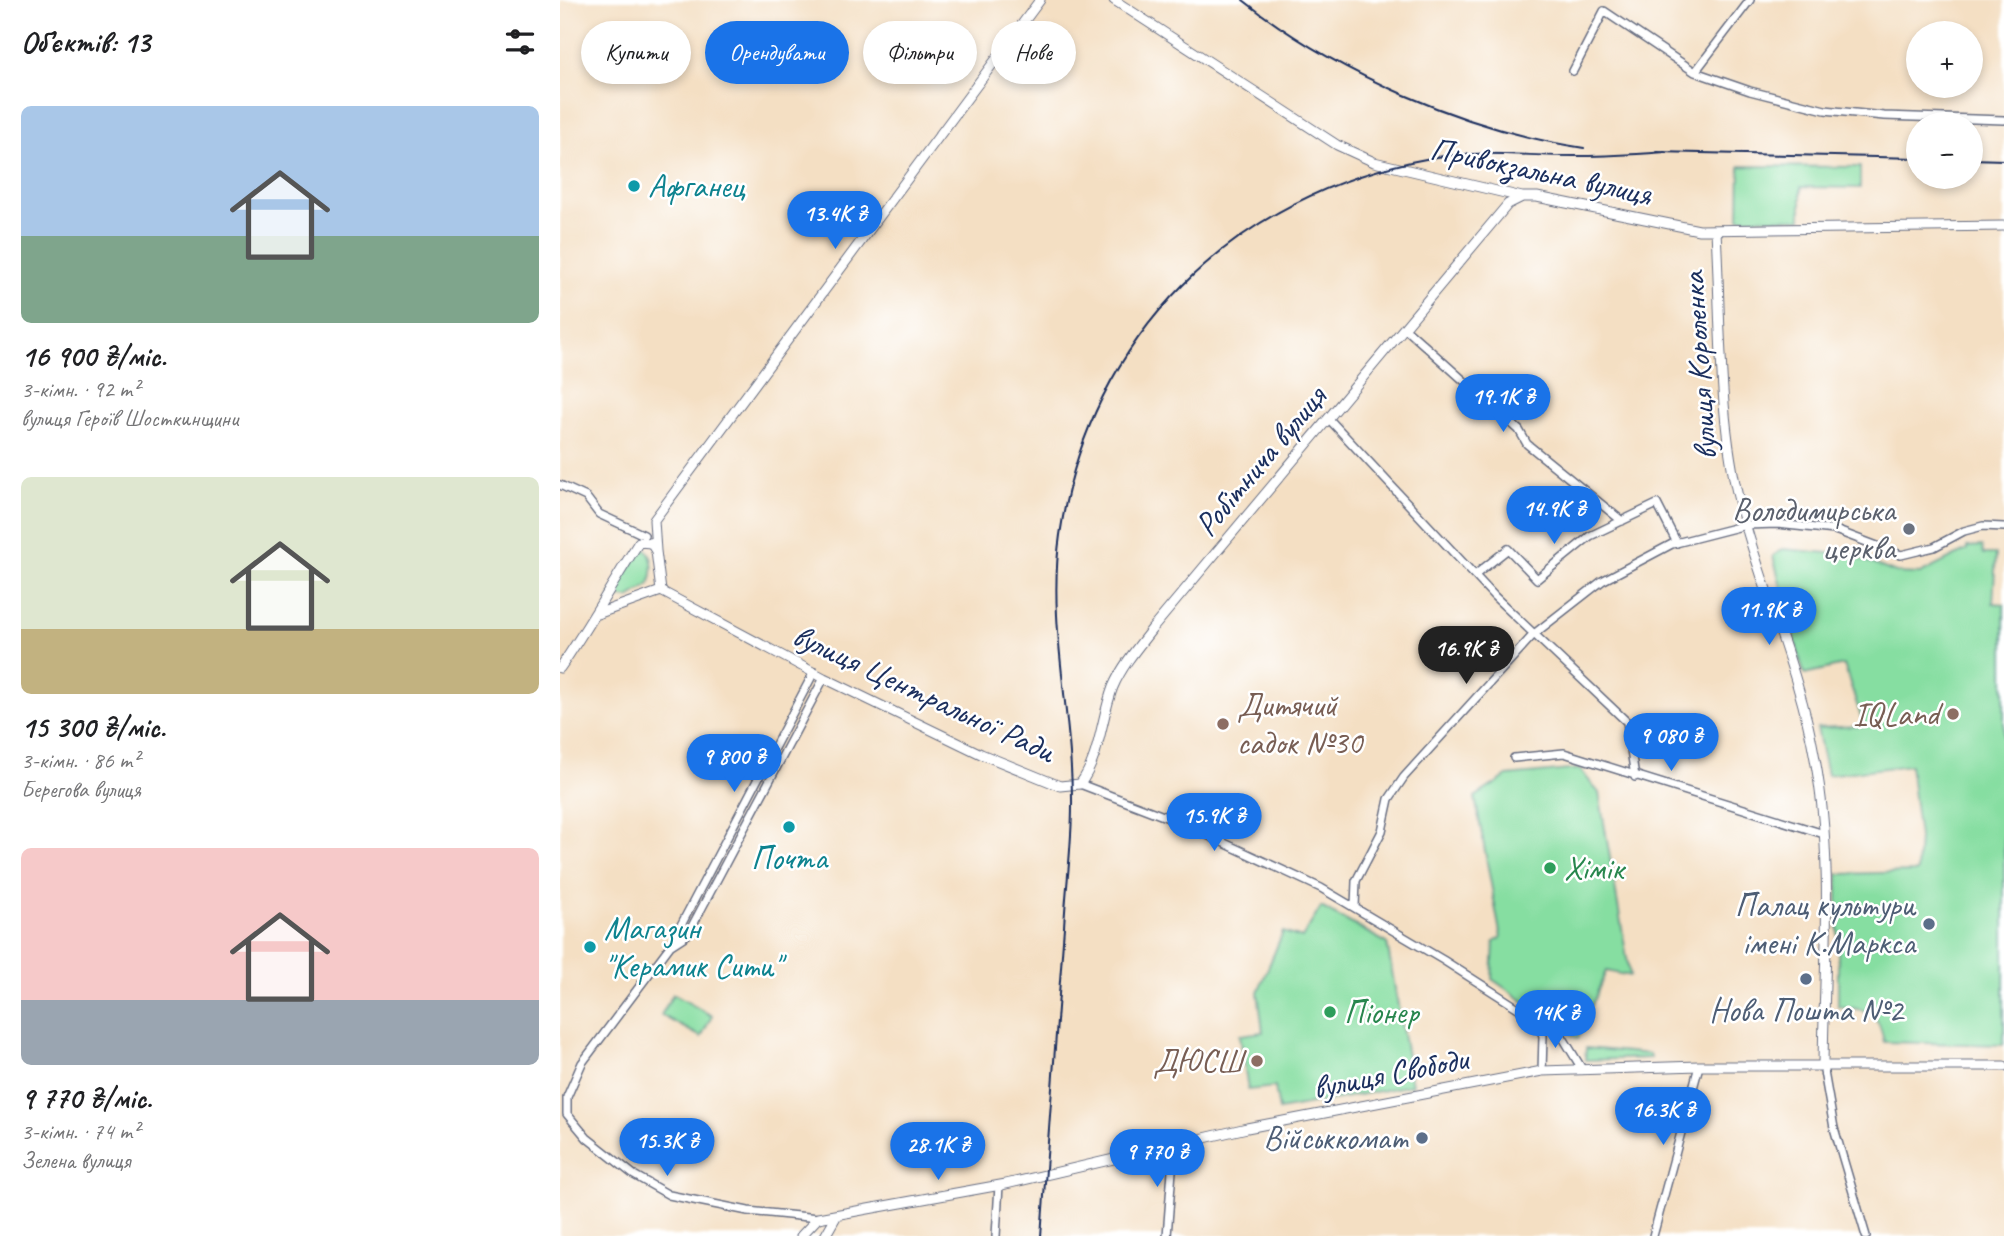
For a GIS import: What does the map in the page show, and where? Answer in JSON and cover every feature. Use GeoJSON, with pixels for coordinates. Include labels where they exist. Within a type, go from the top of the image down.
{"type":"FeatureCollection","features":[{"type":"Feature","properties":{"kind":"main road"},"geometry":{"type":"LineString","coordinates":[[597,614],[661,591],[654,520],[1040,0]]}},
{"type":"Feature","properties":{"kind":"main road","name":"Привокзальна вулиця"},"geometry":{"type":"LineString","coordinates":[[1114,0],[1260,98],[1337,145],[1374,162],[1522,197],[1537,197],[1716,231],[2004,226]]}},
{"type":"Feature","properties":{"kind":"main road","name":"Робітнича вулиця"},"geometry":{"type":"LineString","coordinates":[[1080,784],[1087,776],[1113,687],[1124,667],[1508,204],[1522,197]]}},
{"type":"Feature","properties":{"kind":"main road","name":"вулиця Короленка"},"geometry":{"type":"LineString","coordinates":[[1716,231],[1729,450],[1746,525],[1804,712],[1815,759],[1824,834],[1823,1066]]}},
{"type":"Feature","properties":{"kind":"main road"},"geometry":{"type":"LineString","coordinates":[[560,668],[597,614],[606,594],[642,539],[651,543],[656,551]]}},
{"type":"Feature","properties":{"kind":"main road","name":"вулиця Центральної Ради"},"geometry":{"type":"LineString","coordinates":[[661,591],[824,678],[981,754],[1060,786],[1080,784]]}},
{"type":"Feature","properties":{"kind":"main road"},"geometry":{"type":"LineString","coordinates":[[606,594],[609,600],[622,605]]}},
{"type":"Feature","properties":{"kind":"main road","name":"вулиця Свободи"},"geometry":{"type":"LineString","coordinates":[[818,1219],[999,1185],[1247,1128],[1542,1071],[1699,1066],[2004,1066]]}},
{"type":"Feature","properties":{"kind":"main road"},"geometry":{"type":"LineString","coordinates":[[824,1236],[837,1215]]}},
{"type":"Feature","properties":{"kind":"main road"},"geometry":{"type":"LineString","coordinates":[[801,1236],[818,1219],[824,1236]]}},
{"type":"Feature","properties":{"kind":"street"},"geometry":{"type":"LineString","coordinates":[[1695,72],[1750,0]]}},
{"type":"Feature","properties":{"kind":"street"},"geometry":{"type":"LineString","coordinates":[[1573,71],[1604,11],[1695,72],[1750,91],[1825,110],[1884,116],[2004,120]]}},
{"type":"Feature","properties":{"kind":"street"},"geometry":{"type":"LineString","coordinates":[[1405,328],[1519,430],[1527,444],[1620,519]]}},
{"type":"Feature","properties":{"kind":"street"},"geometry":{"type":"LineString","coordinates":[[1329,419],[1475,575],[1627,722],[1636,777]]}},
{"type":"Feature","properties":{"kind":"street"},"geometry":{"type":"LineString","coordinates":[[560,485],[586,496],[599,514],[642,539],[654,520]]}},
{"type":"Feature","properties":{"kind":"street"},"geometry":{"type":"LineString","coordinates":[[1475,575],[1508,549],[1537,579],[1590,536],[1620,519],[1657,505],[1677,543]]}},
{"type":"Feature","properties":{"kind":"street"},"geometry":{"type":"LineString","coordinates":[[1355,907],[1356,881],[1382,831],[1389,799],[1456,718],[1534,634],[1602,581],[1677,543],[1746,525],[1835,530],[1901,555],[1934,547],[1965,531],[1983,526],[2004,527]]}},
{"type":"Feature","properties":{"kind":"street"},"geometry":{"type":"LineString","coordinates":[[814,672],[670,946],[582,1063],[567,1097],[567,1114],[587,1138],[634,1174],[669,1195],[748,1211],[818,1219]]}},
{"type":"Feature","properties":{"kind":"street"},"geometry":{"type":"LineString","coordinates":[[670,946],[688,934],[824,678]]}},
{"type":"Feature","properties":{"kind":"street"},"geometry":{"type":"LineString","coordinates":[[1514,758],[1564,753],[1824,834]]}},
{"type":"Feature","properties":{"kind":"street","name":"вулиця Центральної Ради"},"geometry":{"type":"LineString","coordinates":[[1080,784],[1221,841],[1355,907],[1562,1036],[1582,1069]]}},
{"type":"Feature","properties":{"kind":"street"},"geometry":{"type":"LineString","coordinates":[[1538,1021],[1543,1036],[1542,1071]]}},
{"type":"Feature","properties":{"kind":"street"},"geometry":{"type":"LineString","coordinates":[[1653,1236],[1699,1066]]}},
{"type":"Feature","properties":{"kind":"street","name":"вулиця Короленка"},"geometry":{"type":"LineString","coordinates":[[1823,1066],[1834,1128],[1866,1236]]}},
{"type":"Feature","properties":{"kind":"street"},"geometry":{"type":"LineString","coordinates":[[1167,1236],[1174,1145]]}},
{"type":"Feature","properties":{"kind":"street"},"geometry":{"type":"LineString","coordinates":[[996,1236],[999,1185]]}},
{"type":"Feature","properties":{"kind":"green space"},"geometry":{"type":"Polygon","coordinates":[[[1740,166],[1860,167],[1860,188],[1801,187],[1801,219],[1739,218],[1740,166]]]}},
{"type":"Feature","properties":{"kind":"green space"},"geometry":{"type":"Polygon","coordinates":[[[1982,546],[1983,554],[1996,554],[1993,603],[2004,604],[2003,1045],[1884,1042],[1879,1023],[1870,1014],[1838,1006],[1838,874],[1917,872],[1919,837],[1910,765],[1827,775],[1817,728],[1864,726],[1844,665],[1804,674],[1773,556],[1783,549],[1851,555],[1896,573],[1920,574],[1967,550],[1967,547],[1982,546]]]}},
{"type":"Feature","properties":{"kind":"green space"},"geometry":{"type":"Polygon","coordinates":[[[643,547],[650,555],[652,564],[649,585],[629,598],[610,596],[643,547]]]}},
{"type":"Feature","properties":{"kind":"green space","name":"Хімік"},"geometry":{"type":"Polygon","coordinates":[[[1580,769],[1599,793],[1630,976],[1606,971],[1578,1039],[1492,979],[1494,942],[1501,938],[1475,797],[1507,776],[1580,769]]]}},
{"type":"Feature","properties":{"kind":"green space","name":"Піонер"},"geometry":{"type":"Polygon","coordinates":[[[1321,907],[1387,943],[1412,1085],[1279,1110],[1275,1087],[1248,1090],[1240,1035],[1263,1032],[1258,992],[1283,932],[1302,938],[1321,907]]]}},
{"type":"Feature","properties":{"kind":"green space"},"geometry":{"type":"Polygon","coordinates":[[[673,994],[712,1016],[701,1037],[661,1015],[673,994]]]}},
{"type":"Feature","properties":{"kind":"green space"},"geometry":{"type":"Polygon","coordinates":[[[1586,1048],[1650,1054],[1651,1058],[1585,1060],[1586,1048]]]}},
{"type":"Feature","properties":{"kind":"railway"},"geometry":{"type":"LineString","coordinates":[[1243,0],[1319,52],[1404,95],[1495,128],[1584,148]]}},
{"type":"Feature","properties":{"kind":"railway"},"geometry":{"type":"LineString","coordinates":[[1657,152],[1906,158]]}},
{"type":"Feature","properties":{"kind":"railway"},"geometry":{"type":"LineString","coordinates":[[1041,1236],[1072,821],[1069,738],[1058,637],[1057,569],[1060,535],[1076,463],[1103,397],[1138,337],[1183,285],[1235,240],[1294,204],[1360,176],[1450,155],[1592,156],[1665,152]]}},
{"type":"Feature","properties":{"kind":"railway"},"geometry":{"type":"LineString","coordinates":[[1983,159],[2004,160]]}},
{"type":"Feature","properties":{"kind":"place","name":"Афганец"},"geometry":{"type":"Point","coordinates":[634,186]}},
{"type":"Feature","properties":{"kind":"place","name":"Володимирська церква"},"geometry":{"type":"Point","coordinates":[1909,529]}},
{"type":"Feature","properties":{"kind":"place","name":"IQLand"},"geometry":{"type":"Point","coordinates":[1953,714]}},
{"type":"Feature","properties":{"kind":"place","name":"Дитячий садок №30"},"geometry":{"type":"Point","coordinates":[1223,724]}},
{"type":"Feature","properties":{"kind":"place","name":"Почта"},"geometry":{"type":"Point","coordinates":[789,827]}},
{"type":"Feature","properties":{"kind":"place","name":"Хімік"},"geometry":{"type":"Point","coordinates":[1550,868]}},
{"type":"Feature","properties":{"kind":"place","name":"Палац культури імені К.Маркса"},"geometry":{"type":"Point","coordinates":[1929,924]}},
{"type":"Feature","properties":{"kind":"place","name":"Магазин \"Керамик Сити\""},"geometry":{"type":"Point","coordinates":[590,947]}},
{"type":"Feature","properties":{"kind":"place","name":"Нова Пошта №2"},"geometry":{"type":"Point","coordinates":[1806,979]}},
{"type":"Feature","properties":{"kind":"place","name":"Піонер"},"geometry":{"type":"Point","coordinates":[1330,1012]}},
{"type":"Feature","properties":{"kind":"place","name":"ДЮСШ"},"geometry":{"type":"Point","coordinates":[1257,1061]}},
{"type":"Feature","properties":{"kind":"place","name":"Військкомат"},"geometry":{"type":"Point","coordinates":[1422,1138]}}]}
